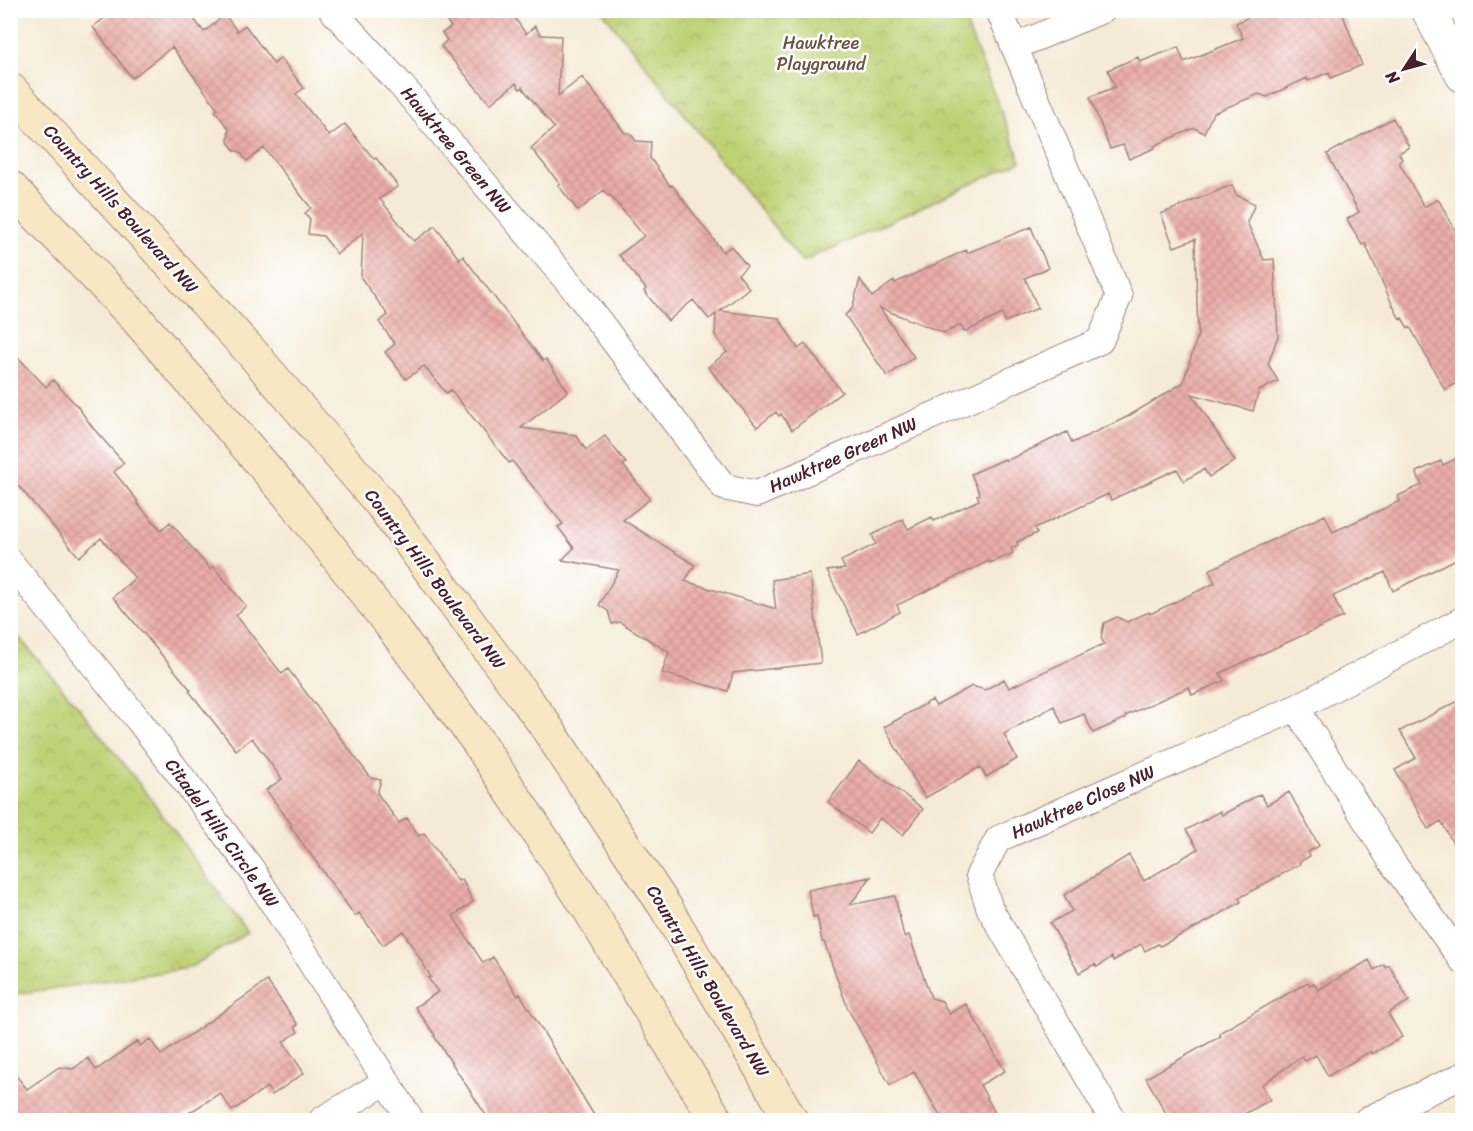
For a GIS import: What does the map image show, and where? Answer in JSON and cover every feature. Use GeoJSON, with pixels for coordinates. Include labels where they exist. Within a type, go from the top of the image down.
{"type":"FeatureCollection","features":[{"type":"Feature","properties":{"kind":"main road","name":"Country Hills Boulevard NW"},"geometry":{"type":"LineString","coordinates":[[10,89],[253,354],[381,504],[543,722],[666,908],[792,1120]]}},
{"type":"Feature","properties":{"kind":"main road"},"geometry":{"type":"LineString","coordinates":[[10,187],[135,318],[287,493],[390,624],[478,742],[589,909],[717,1120]]}},
{"type":"Feature","properties":{"kind":"street","name":"Hawktree Green NW"},"geometry":{"type":"LineString","coordinates":[[332,10],[400,84],[576,291],[724,487],[757,494],[1100,341],[1119,296],[999,10]]}},
{"type":"Feature","properties":{"kind":"street"},"geometry":{"type":"LineString","coordinates":[[1014,46],[1102,10]]}},
{"type":"Feature","properties":{"kind":"street"},"geometry":{"type":"LineString","coordinates":[[1428,10],[1462,75]]}},
{"type":"Feature","properties":{"kind":"street","name":"Citadel Hills Circle NW"},"geometry":{"type":"LineString","coordinates":[[10,562],[140,722],[250,867],[411,1120]]}},
{"type":"Feature","properties":{"kind":"street","name":"Hawktree Close NW"},"geometry":{"type":"LineString","coordinates":[[1113,1120],[990,909],[980,875],[998,839],[1296,708],[1462,620]]}},
{"type":"Feature","properties":{"kind":"street"},"geometry":{"type":"LineString","coordinates":[[1296,708],[1392,862],[1462,960]]}},
{"type":"Feature","properties":{"kind":"street"},"geometry":{"type":"LineString","coordinates":[[1367,1120],[1462,1076]]}},
{"type":"Feature","properties":{"kind":"street"},"geometry":{"type":"LineString","coordinates":[[322,1120],[387,1081]]}},
{"type":"Feature","properties":{"kind":"green space","name":"Hawktree Playground"},"geometry":{"type":"Polygon","coordinates":[[[602,11],[961,11],[1021,161],[802,262],[602,11]]]}},
{"type":"Feature","properties":{"kind":"green space"},"geometry":{"type":"Polygon","coordinates":[[[10,627],[81,710],[148,795],[248,933],[189,968],[11,995],[10,627]]]}},
{"type":"Feature","properties":{"kind":"building"},"geometry":{"type":"Polygon","coordinates":[[[114,10],[187,10],[204,32],[225,15],[237,31],[245,25],[274,64],[280,58],[304,88],[296,94],[329,136],[345,124],[398,186],[380,199],[410,237],[414,241],[435,226],[459,259],[463,256],[543,361],[546,359],[568,391],[521,428],[576,435],[586,450],[605,436],[626,463],[623,465],[650,499],[623,520],[695,565],[685,581],[776,609],[772,580],[810,574],[821,663],[733,673],[728,691],[662,673],[669,652],[620,622],[612,624],[608,611],[599,605],[619,570],[562,560],[574,548],[558,527],[563,524],[512,461],[509,463],[451,390],[446,393],[424,366],[406,379],[385,352],[395,344],[379,322],[388,315],[361,278],[363,233],[337,254],[323,236],[308,234],[310,219],[305,213],[311,208],[264,148],[247,161],[239,151],[235,151],[228,142],[229,129],[215,111],[218,109],[172,47],[132,78],[93,27],[114,10]]]}},
{"type":"Feature","properties":{"kind":"building"},"geometry":{"type":"Polygon","coordinates":[[[440,10],[509,10],[526,34],[535,26],[541,35],[561,36],[558,96],[582,77],[625,133],[630,133],[636,141],[651,142],[650,158],[670,186],[672,185],[723,252],[731,246],[747,266],[738,274],[749,288],[720,311],[779,318],[798,349],[805,344],[842,392],[792,430],[781,414],[779,416],[776,412],[757,427],[708,367],[727,352],[715,335],[716,314],[709,319],[693,300],[668,321],[619,255],[644,236],[604,190],[578,211],[531,148],[554,128],[522,87],[520,89],[516,83],[490,104],[441,46],[447,40],[442,33],[451,27],[440,10]]]}},
{"type":"Feature","properties":{"kind":"building"},"geometry":{"type":"Polygon","coordinates":[[[1264,10],[1341,10],[1362,65],[1331,78],[1329,72],[1308,81],[1307,78],[1267,97],[1259,94],[1213,113],[1204,133],[1194,128],[1129,159],[1123,145],[1110,149],[1090,97],[1115,87],[1108,70],[1138,57],[1140,62],[1178,47],[1184,62],[1243,38],[1236,23],[1264,10]]]}},
{"type":"Feature","properties":{"kind":"building"},"geometry":{"type":"Polygon","coordinates":[[[1393,118],[1409,147],[1399,153],[1402,159],[1399,162],[1424,207],[1438,199],[1462,242],[1462,380],[1445,390],[1410,327],[1408,328],[1402,318],[1400,319],[1365,243],[1362,245],[1347,219],[1359,212],[1327,154],[1393,118]]]}},
{"type":"Feature","properties":{"kind":"building"},"geometry":{"type":"Polygon","coordinates":[[[1232,185],[1236,195],[1255,204],[1247,222],[1264,260],[1274,259],[1278,336],[1268,364],[1278,381],[1259,391],[1253,411],[1192,394],[1235,461],[1209,477],[1204,469],[1184,481],[1177,469],[1111,500],[1108,494],[1035,528],[1037,533],[1017,542],[1018,545],[1011,548],[1013,553],[990,563],[989,561],[897,605],[900,612],[858,634],[827,571],[845,569],[841,561],[876,544],[872,535],[903,519],[908,529],[932,517],[934,521],[979,500],[977,495],[980,494],[971,474],[1005,459],[1006,461],[1067,432],[1072,443],[1127,417],[1183,383],[1198,335],[1195,239],[1174,247],[1161,214],[1232,185]]]}},
{"type":"Feature","properties":{"kind":"building"},"geometry":{"type":"Polygon","coordinates":[[[1031,227],[1048,268],[1025,278],[1038,308],[1005,322],[1002,314],[964,332],[961,325],[944,333],[880,308],[914,357],[887,376],[845,315],[852,309],[860,279],[872,297],[894,281],[895,283],[966,250],[967,253],[1031,227]]]}},
{"type":"Feature","properties":{"kind":"building"},"geometry":{"type":"Polygon","coordinates":[[[10,349],[46,387],[53,380],[78,407],[124,463],[114,472],[137,503],[161,530],[170,522],[210,569],[213,566],[246,606],[236,615],[282,674],[288,669],[371,778],[381,780],[377,793],[399,823],[407,818],[419,836],[424,833],[458,881],[462,879],[473,902],[453,916],[483,963],[493,957],[518,996],[520,994],[597,1120],[489,1120],[415,1007],[438,992],[403,931],[383,945],[359,913],[355,916],[266,790],[282,779],[252,738],[236,750],[189,691],[191,690],[113,597],[135,578],[101,538],[79,557],[10,476],[10,349]]]}},
{"type":"Feature","properties":{"kind":"building"},"geometry":{"type":"Polygon","coordinates":[[[1462,456],[1462,556],[1393,591],[1385,572],[1333,596],[1343,617],[1220,673],[1224,681],[1192,695],[1189,687],[1093,733],[1084,714],[1062,723],[1054,706],[1004,734],[1017,759],[986,777],[980,767],[925,798],[884,727],[932,700],[936,706],[972,686],[985,690],[1004,679],[1009,688],[1104,644],[1101,638],[1104,623],[1117,617],[1127,622],[1149,612],[1150,614],[1215,583],[1209,570],[1325,515],[1333,532],[1400,501],[1398,496],[1422,485],[1416,472],[1441,461],[1443,465],[1462,456]]]}},
{"type":"Feature","properties":{"kind":"building"},"geometry":{"type":"Polygon","coordinates":[[[1462,699],[1462,860],[1441,821],[1428,829],[1395,770],[1416,758],[1400,731],[1462,699]]]}},
{"type":"Feature","properties":{"kind":"building"},"geometry":{"type":"Polygon","coordinates":[[[859,761],[923,809],[903,835],[880,818],[869,833],[828,802],[859,761]]]}},
{"type":"Feature","properties":{"kind":"building"},"geometry":{"type":"Polygon","coordinates":[[[1289,792],[1319,846],[1308,852],[1310,856],[1239,898],[1241,902],[1160,946],[1158,944],[1145,951],[1141,944],[1113,961],[1112,957],[1097,967],[1095,964],[1079,973],[1050,923],[1072,911],[1064,895],[1129,855],[1144,881],[1198,849],[1186,830],[1220,811],[1222,815],[1260,794],[1267,805],[1289,792]]]}},
{"type":"Feature","properties":{"kind":"building"},"geometry":{"type":"Polygon","coordinates":[[[871,877],[850,905],[895,896],[904,937],[909,935],[931,998],[942,1001],[949,1014],[966,1004],[1005,1071],[980,1085],[999,1120],[943,1120],[914,1072],[890,1085],[848,1009],[824,942],[822,942],[817,916],[813,917],[808,890],[871,877]]]}},
{"type":"Feature","properties":{"kind":"building"},"geometry":{"type":"Polygon","coordinates":[[[1369,960],[1374,970],[1384,964],[1385,967],[1389,965],[1409,1001],[1388,1013],[1402,1037],[1372,1054],[1371,1051],[1328,1076],[1316,1055],[1305,1061],[1302,1056],[1262,1085],[1270,1100],[1234,1120],[1170,1120],[1146,1078],[1221,1036],[1219,1033],[1308,982],[1310,985],[1314,983],[1318,990],[1369,960]]]}},
{"type":"Feature","properties":{"kind":"building"},"geometry":{"type":"Polygon","coordinates":[[[267,981],[298,1025],[295,1027],[298,1032],[283,1042],[304,1073],[272,1095],[267,1087],[232,1111],[220,1093],[178,1120],[10,1120],[10,1068],[27,1089],[59,1067],[73,1069],[88,1058],[96,1070],[138,1041],[140,1046],[150,1039],[161,1055],[267,981]]]}}]}
